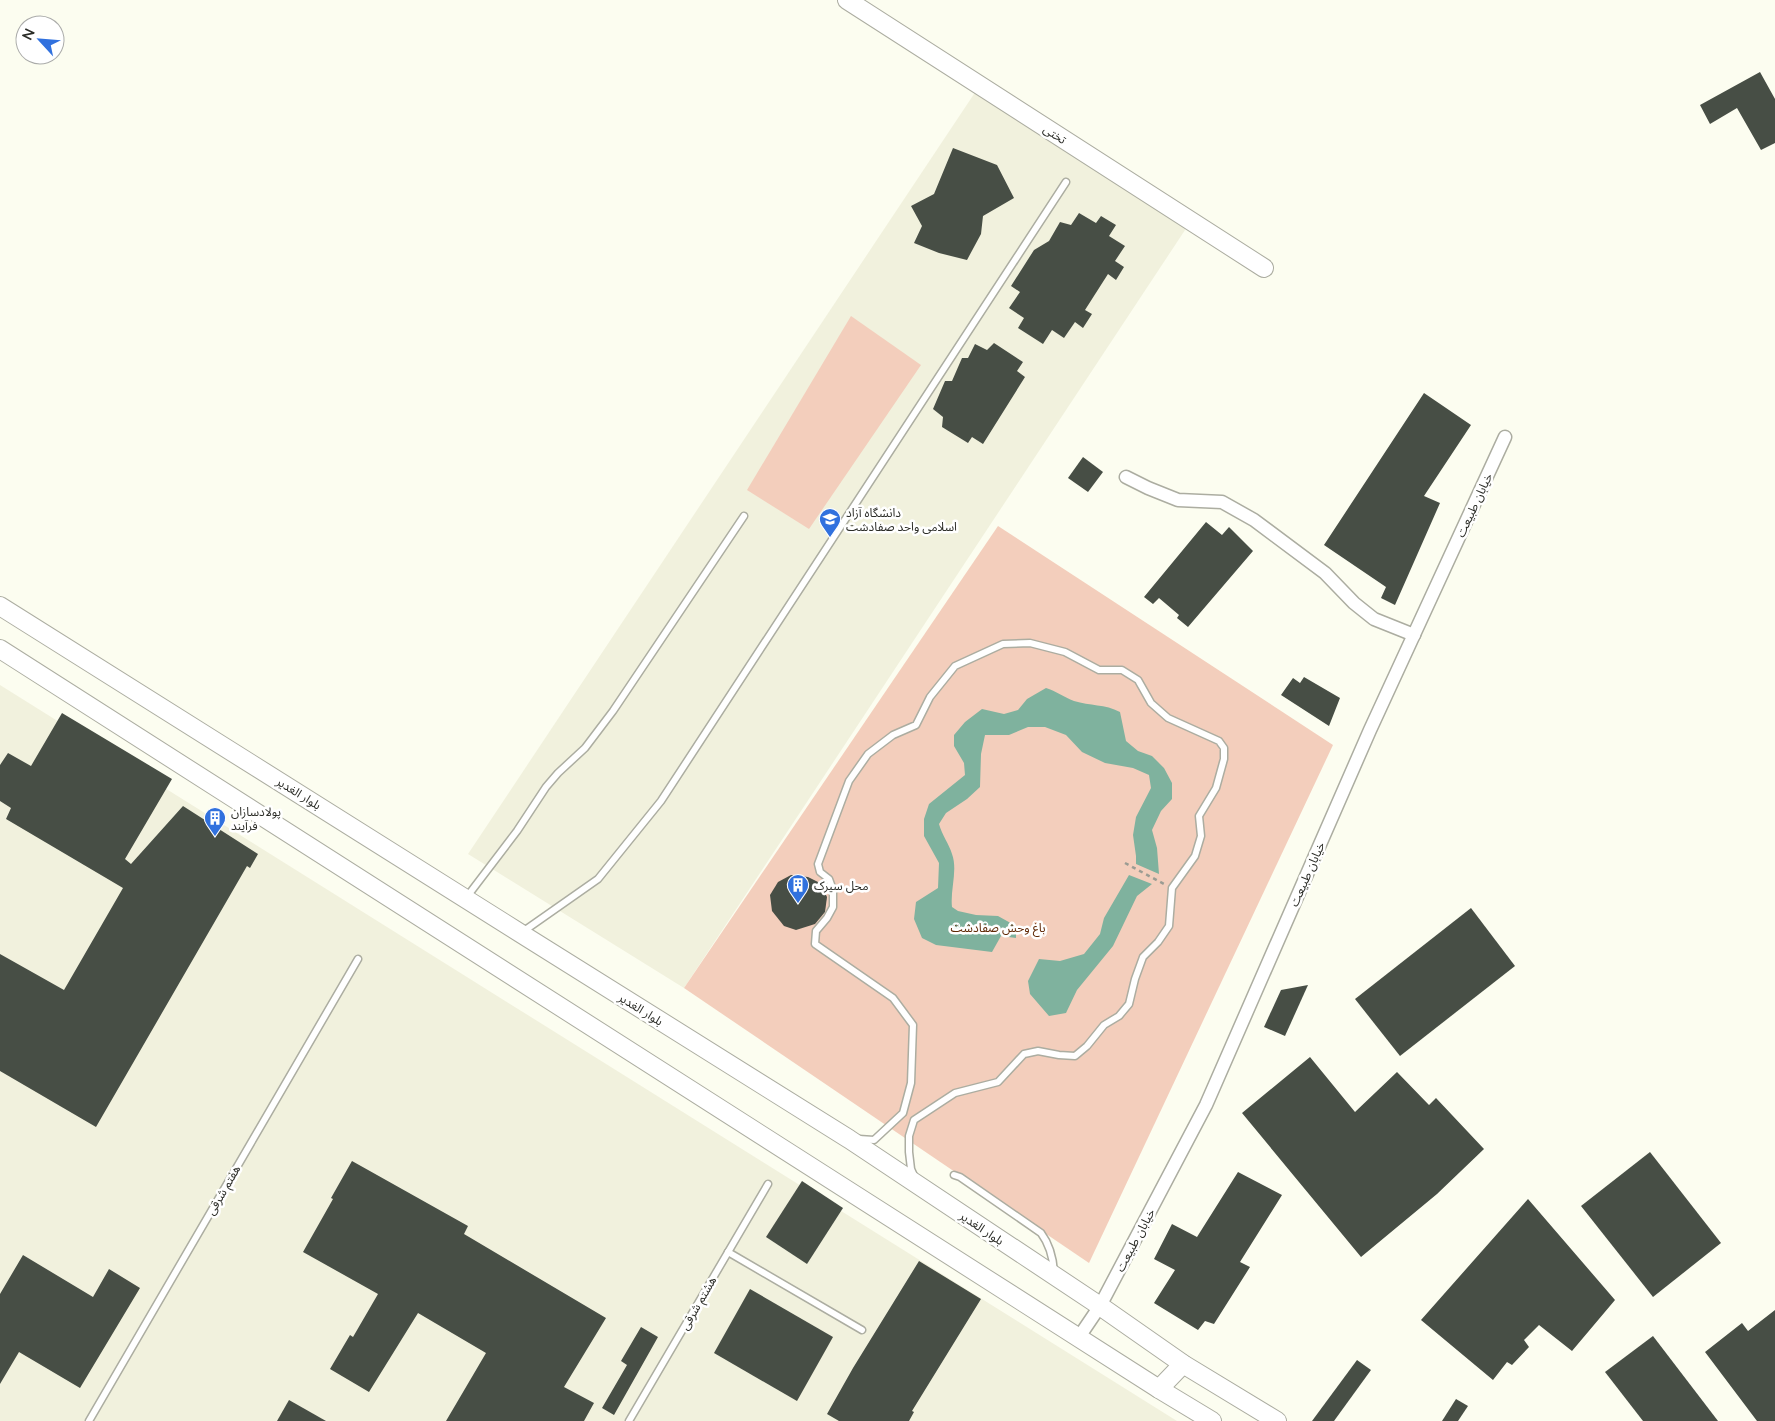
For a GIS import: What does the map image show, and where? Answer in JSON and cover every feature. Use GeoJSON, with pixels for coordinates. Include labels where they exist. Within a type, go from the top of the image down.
{"type":"FeatureCollection","features":[{"type":"Feature","properties":{"kind":"street","name":"تختی"},"geometry":{"type":"LineString","coordinates":[[847,0],[1264,268]]}},
{"type":"Feature","properties":{"kind":"street","name":"خیابان طبیعت"},"geometry":{"type":"LineString","coordinates":[[1079,1337],[1100,1306],[1206,1105],[1366,739],[1505,437]]}},
{"type":"Feature","properties":{"kind":"street"},"geometry":{"type":"LineString","coordinates":[[1126,477],[1178,500],[1222,502],[1254,520],[1325,573],[1354,603],[1374,619],[1414,635]]}},
{"type":"Feature","properties":{"kind":"street","name":"بلوار الغدیر"},"geometry":{"type":"LineString","coordinates":[[0,606],[849,1139],[1100,1306],[1183,1364],[1278,1421]]}},
{"type":"Feature","properties":{"kind":"street"},"geometry":{"type":"LineString","coordinates":[[0,649],[1212,1421]]}},
{"type":"Feature","properties":{"kind":"street"},"geometry":{"type":"LineString","coordinates":[[1159,1389],[1183,1364]]}},
{"type":"Feature","properties":{"kind":"lane"},"geometry":{"type":"LineString","coordinates":[[520,934],[598,879],[661,801],[1066,182]]}},
{"type":"Feature","properties":{"kind":"lane"},"geometry":{"type":"LineString","coordinates":[[466,899],[517,831],[546,787],[585,748],[613,712],[744,516]]}},
{"type":"Feature","properties":{"kind":"lane"},"geometry":{"type":"LineString","coordinates":[[849,1139],[874,1140],[902,1113],[911,1083],[913,1025],[893,998],[815,944],[816,931],[833,907],[833,890],[828,880],[820,872],[818,864],[848,781],[868,754],[893,735],[916,725],[930,697],[955,666],[1003,644],[1030,643],[1065,652],[1099,670],[1122,670],[1138,680],[1150,703],[1168,718],[1219,741],[1224,748],[1224,759],[1216,788],[1199,816],[1201,836],[1194,856],[1172,888],[1169,926],[1158,942],[1143,957],[1135,979],[1130,1004],[1119,1016],[1104,1025],[1087,1046],[1075,1056],[1038,1051],[1024,1054],[998,1082],[955,1093],[914,1120],[909,1136],[909,1152],[911,1169],[917,1183]]}},
{"type":"Feature","properties":{"kind":"lane","name":"هفتم شرقی"},"geometry":{"type":"LineString","coordinates":[[89,1421],[358,959]]}},
{"type":"Feature","properties":{"kind":"lane"},"geometry":{"type":"LineString","coordinates":[[954,1176],[960,1178],[1041,1232],[1049,1243],[1053,1258],[1054,1276]]}},
{"type":"Feature","properties":{"kind":"lane","name":"هشتم شرقی"},"geometry":{"type":"LineString","coordinates":[[629,1421],[768,1184]]}},
{"type":"Feature","properties":{"kind":"lane"},"geometry":{"type":"LineString","coordinates":[[728,1252],[862,1330]]}},
{"type":"Feature","properties":{"kind":"path"},"geometry":{"type":"LineString","coordinates":[[1125,863],[1172,888]]}},
{"type":"Feature","properties":{"kind":"shaded area","name":"دانشگاه آزاد اسلامی واحد صفادشت"},"geometry":{"type":"Polygon","coordinates":[[[978,88],[1191,221],[684,988],[468,854],[978,88]]]}},
{"type":"Feature","properties":{"kind":"shaded area"},"geometry":{"type":"Polygon","coordinates":[[[0,685],[1177,1421],[0,1421],[0,685]]]}},
{"type":"Feature","properties":{"kind":"shaded area"},"geometry":{"type":"Polygon","coordinates":[[[1046,688],[1074,701],[1120,712],[1126,741],[1138,751],[1152,756],[1164,768],[1172,783],[1172,799],[1161,811],[1152,830],[1157,848],[1159,874],[1136,864],[1133,835],[1136,817],[1151,788],[1149,775],[1133,768],[1105,763],[1082,752],[1066,735],[1045,727],[1028,727],[1009,735],[985,735],[981,754],[980,787],[967,799],[946,813],[939,824],[954,860],[952,907],[958,911],[976,915],[998,916],[1016,926],[1016,938],[1001,936],[992,952],[936,945],[922,938],[914,919],[916,902],[938,888],[939,863],[924,836],[924,819],[929,804],[965,775],[964,763],[954,746],[954,735],[965,722],[982,709],[1004,714],[1018,710],[1027,699],[1046,688]]]}},
{"type":"Feature","properties":{"kind":"shaded area"},"geometry":{"type":"Polygon","coordinates":[[[1129,875],[1152,884],[1137,896],[1113,946],[1077,990],[1066,1013],[1049,1016],[1030,994],[1028,981],[1039,959],[1060,961],[1084,954],[1100,934],[1104,918],[1129,875]]]}},
{"type":"Feature","properties":{"kind":"green space"},"geometry":{"type":"Polygon","coordinates":[[[851,316],[921,365],[809,529],[747,490],[851,316]]]}},
{"type":"Feature","properties":{"kind":"green space","name":"باغ وحش صفادشت"},"geometry":{"type":"Polygon","coordinates":[[[998,526],[1333,745],[1089,1263],[684,988],[998,526]]]}},
{"type":"Feature","properties":{"kind":"building"},"geometry":{"type":"Polygon","coordinates":[[[1760,72],[1775,99],[1775,143],[1761,150],[1737,108],[1710,124],[1700,105],[1760,72]]]}},
{"type":"Feature","properties":{"kind":"building"},"geometry":{"type":"Polygon","coordinates":[[[953,148],[997,165],[1014,198],[983,216],[981,234],[967,260],[939,253],[914,243],[922,226],[911,206],[934,194],[953,148]]]}},
{"type":"Feature","properties":{"kind":"building"},"geometry":{"type":"Polygon","coordinates":[[[1079,213],[1096,223],[1101,216],[1116,225],[1109,236],[1125,246],[1115,261],[1124,267],[1116,280],[1108,274],[1085,310],[1092,314],[1083,328],[1075,322],[1064,338],[1052,330],[1043,344],[1018,328],[1024,318],[1009,308],[1020,292],[1011,286],[1034,250],[1049,241],[1060,222],[1071,225],[1079,213]]]}},
{"type":"Feature","properties":{"kind":"building"},"geometry":{"type":"Polygon","coordinates":[[[994,343],[1023,362],[1017,371],[1025,377],[983,444],[972,437],[968,443],[942,427],[943,417],[933,409],[945,381],[952,381],[962,358],[968,358],[975,344],[987,350],[994,343]]]}},
{"type":"Feature","properties":{"kind":"building"},"geometry":{"type":"Polygon","coordinates":[[[1424,393],[1471,425],[1424,496],[1440,503],[1395,605],[1381,598],[1386,587],[1324,545],[1424,393]]]}},
{"type":"Feature","properties":{"kind":"building"},"geometry":{"type":"Polygon","coordinates":[[[1083,457],[1103,472],[1088,492],[1068,478],[1083,457]]]}},
{"type":"Feature","properties":{"kind":"building"},"geometry":{"type":"Polygon","coordinates":[[[1206,522],[1222,535],[1229,527],[1253,551],[1188,627],[1177,618],[1179,615],[1159,598],[1153,604],[1144,597],[1206,522]]]}},
{"type":"Feature","properties":{"kind":"building"},"geometry":{"type":"Polygon","coordinates":[[[1304,677],[1340,698],[1329,726],[1281,695],[1293,678],[1300,683],[1304,677]]]}},
{"type":"Feature","properties":{"kind":"building"},"geometry":{"type":"Polygon","coordinates":[[[62,713],[172,779],[125,859],[131,864],[183,806],[258,854],[250,868],[247,866],[96,1127],[0,1071],[0,954],[64,990],[123,888],[6,819],[11,808],[0,801],[0,765],[8,753],[31,766],[62,713]]]}},
{"type":"Feature","properties":{"kind":"building","name":"محل سیرک"},"geometry":{"type":"Polygon","coordinates":[[[791,875],[808,877],[820,883],[827,897],[825,912],[815,924],[796,930],[784,926],[772,911],[770,895],[778,882],[791,875]]]}},
{"type":"Feature","properties":{"kind":"building"},"geometry":{"type":"Polygon","coordinates":[[[1471,908],[1515,966],[1400,1056],[1355,999],[1471,908]]]}},
{"type":"Feature","properties":{"kind":"building"},"geometry":{"type":"Polygon","coordinates":[[[1308,985],[1285,1036],[1264,1027],[1281,990],[1308,985]]]}},
{"type":"Feature","properties":{"kind":"building"},"geometry":{"type":"Polygon","coordinates":[[[1310,1057],[1355,1112],[1397,1072],[1429,1105],[1436,1098],[1484,1149],[1437,1194],[1361,1257],[1242,1113],[1310,1057]]]}},
{"type":"Feature","properties":{"kind":"building"},"geometry":{"type":"Polygon","coordinates":[[[1650,1152],[1721,1243],[1653,1297],[1581,1206],[1650,1152]]]}},
{"type":"Feature","properties":{"kind":"building"},"geometry":{"type":"Polygon","coordinates":[[[352,1161],[468,1226],[464,1234],[606,1318],[564,1387],[594,1403],[584,1421],[446,1421],[486,1353],[418,1313],[369,1392],[330,1369],[350,1335],[353,1337],[378,1294],[303,1252],[352,1161]]]}},
{"type":"Feature","properties":{"kind":"building"},"geometry":{"type":"Polygon","coordinates":[[[1238,1172],[1282,1195],[1240,1262],[1250,1267],[1214,1324],[1205,1321],[1198,1330],[1154,1303],[1175,1270],[1154,1259],[1172,1224],[1197,1237],[1238,1172]]]}},
{"type":"Feature","properties":{"kind":"building"},"geometry":{"type":"Polygon","coordinates":[[[802,1181],[843,1208],[807,1264],[766,1237],[802,1181]]]}},
{"type":"Feature","properties":{"kind":"building"},"geometry":{"type":"Polygon","coordinates":[[[1528,1199],[1615,1300],[1572,1351],[1539,1325],[1524,1340],[1529,1347],[1512,1365],[1507,1362],[1493,1380],[1421,1320],[1528,1199]]]}},
{"type":"Feature","properties":{"kind":"building"},"geometry":{"type":"Polygon","coordinates":[[[23,1255],[93,1297],[109,1269],[140,1288],[80,1388],[19,1352],[0,1384],[0,1294],[23,1255]]]}},
{"type":"Feature","properties":{"kind":"building"},"geometry":{"type":"Polygon","coordinates":[[[919,1261],[981,1299],[912,1411],[914,1412],[909,1421],[839,1421],[827,1414],[919,1261]]]}},
{"type":"Feature","properties":{"kind":"building"},"geometry":{"type":"Polygon","coordinates":[[[750,1289],[833,1337],[797,1401],[714,1353],[750,1289]]]}},
{"type":"Feature","properties":{"kind":"building"},"geometry":{"type":"Polygon","coordinates":[[[1775,1310],[1775,1421],[1757,1421],[1705,1352],[1742,1323],[1748,1331],[1775,1310]]]}},
{"type":"Feature","properties":{"kind":"building"},"geometry":{"type":"Polygon","coordinates":[[[641,1327],[658,1337],[614,1415],[602,1408],[627,1365],[621,1361],[641,1327]]]}},
{"type":"Feature","properties":{"kind":"building"},"geometry":{"type":"Polygon","coordinates":[[[1653,1336],[1718,1421],[1643,1421],[1605,1372],[1653,1336]]]}},
{"type":"Feature","properties":{"kind":"building"},"geometry":{"type":"Polygon","coordinates":[[[1357,1360],[1371,1370],[1334,1421],[1312,1421],[1357,1360]]]}},
{"type":"Feature","properties":{"kind":"building"},"geometry":{"type":"Polygon","coordinates":[[[1456,1399],[1468,1406],[1458,1421],[1442,1421],[1456,1399]]]}},
{"type":"Feature","properties":{"kind":"building"},"geometry":{"type":"Polygon","coordinates":[[[289,1400],[326,1421],[277,1421],[289,1400]]]}},
{"type":"Feature","properties":{"kind":"place","name":"دانشگاه آزاد اسلامی واحد صفادشت"},"geometry":{"type":"Point","coordinates":[830,538]}},
{"type":"Feature","properties":{"kind":"place","name":"پولادسازان فرآیند"},"geometry":{"type":"Point","coordinates":[215,837]}},
{"type":"Feature","properties":{"kind":"place","name":"محل سیرک"},"geometry":{"type":"Point","coordinates":[798,904]}}]}
